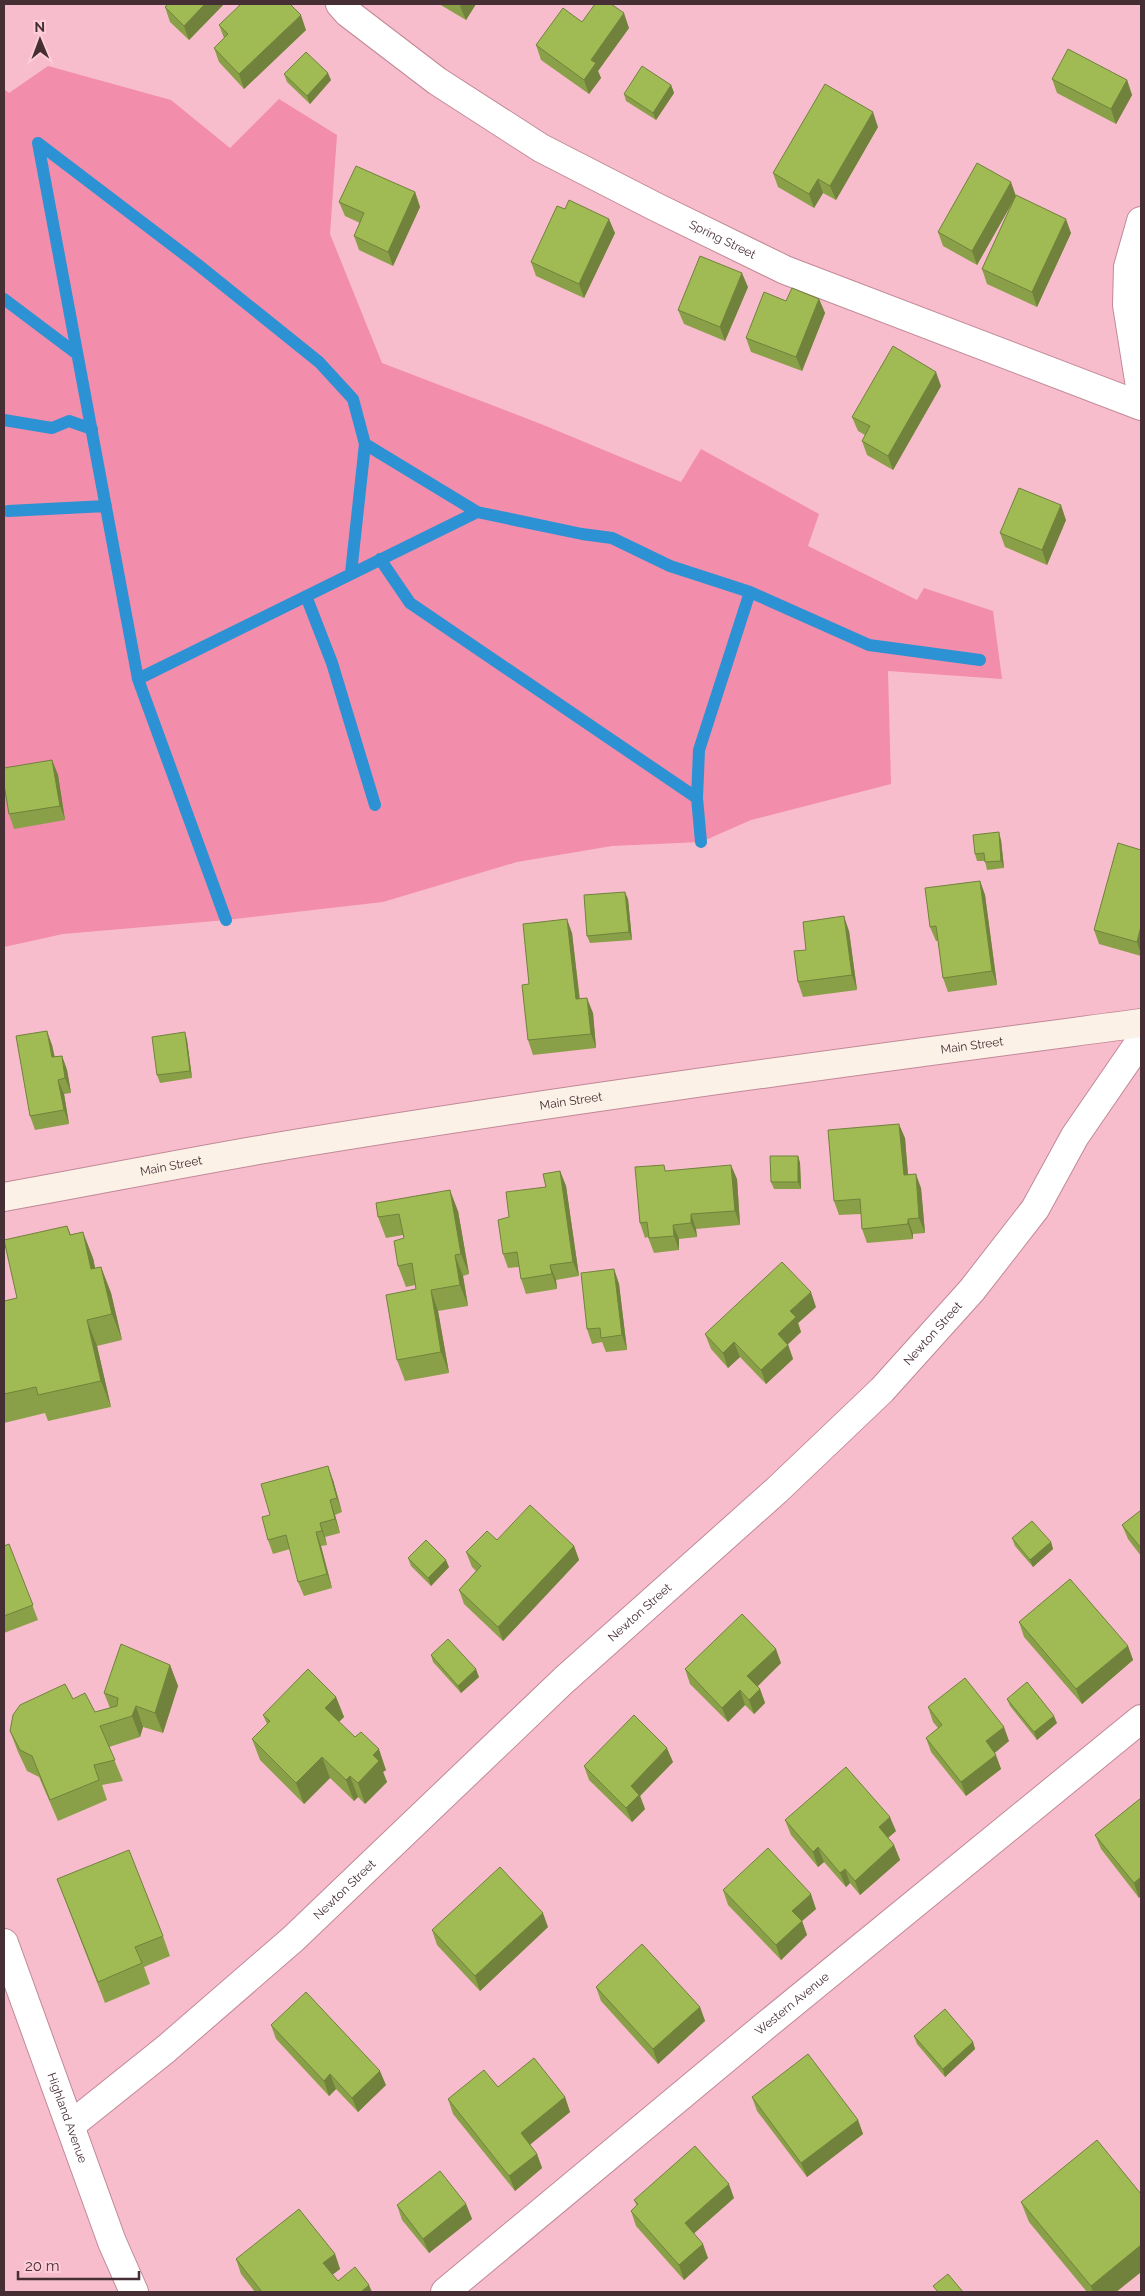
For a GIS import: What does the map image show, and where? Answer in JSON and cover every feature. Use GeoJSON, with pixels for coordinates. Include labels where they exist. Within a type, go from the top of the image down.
{"type":"FeatureCollection","features":[{"type":"Feature","properties":{"kind":"main road","name":"Main Street"},"geometry":{"type":"LineString","coordinates":[[4,1197],[285,1145],[524,1108],[1141,1023]]}},
{"type":"Feature","properties":{"kind":"street","name":"Spring Street"},"geometry":{"type":"LineString","coordinates":[[340,4],[348,13],[437,81],[533,143],[656,207],[785,270],[1141,406]]}},
{"type":"Feature","properties":{"kind":"street"},"geometry":{"type":"LineString","coordinates":[[1141,221],[1128,267],[1127,305],[1141,393]]}},
{"type":"Feature","properties":{"kind":"street","name":"Newton Street"},"geometry":{"type":"LineString","coordinates":[[71,2125],[166,2049],[293,1939],[564,1680],[777,1490],[882,1390],[972,1290],[1035,1209],[1075,1136],[1141,1040]]}},
{"type":"Feature","properties":{"kind":"street","name":"Western Avenue"},"geometry":{"type":"LineString","coordinates":[[445,2292],[765,2026],[1141,1719]]}},
{"type":"Feature","properties":{"kind":"street","name":"Highland Avenue"},"geometry":{"type":"LineString","coordinates":[[4,1943],[112,2242],[134,2292]]}},
{"type":"Feature","properties":{"kind":"shaded area"},"geometry":{"type":"Polygon","coordinates":[[[48,66],[171,100],[230,148],[279,99],[337,135],[330,234],[382,363],[541,424],[681,482],[701,449],[819,514],[808,546],[917,600],[924,588],[993,611],[1002,679],[888,671],[891,784],[751,820],[701,842],[612,846],[517,862],[383,902],[226,920],[63,934],[4,947],[4,89],[9,93],[48,66]]]}},
{"type":"Feature","properties":{"kind":"building"},"geometry":{"type":"Polygon","coordinates":[[[168,4],[205,4],[184,26],[165,7],[168,4]]]}},
{"type":"Feature","properties":{"kind":"building"},"geometry":{"type":"Polygon","coordinates":[[[241,4],[290,4],[301,15],[239,74],[214,48],[228,34],[219,25],[241,4]]]}},
{"type":"Feature","properties":{"kind":"building"},"geometry":{"type":"Polygon","coordinates":[[[595,4],[611,4],[624,13],[591,60],[596,63],[584,80],[536,45],[563,8],[582,22],[595,4]]]}},
{"type":"Feature","properties":{"kind":"building"},"geometry":{"type":"Polygon","coordinates":[[[1068,49],[1127,80],[1111,109],[1052,79],[1068,49]]]}},
{"type":"Feature","properties":{"kind":"building"},"geometry":{"type":"Polygon","coordinates":[[[306,52],[328,73],[307,96],[284,74],[306,52]]]}},
{"type":"Feature","properties":{"kind":"building"},"geometry":{"type":"Polygon","coordinates":[[[642,66],[671,85],[653,113],[624,94],[642,66]]]}},
{"type":"Feature","properties":{"kind":"building"},"geometry":{"type":"Polygon","coordinates":[[[825,84],[873,112],[830,186],[818,179],[809,194],[773,173],[825,84]]]}},
{"type":"Feature","properties":{"kind":"building"},"geometry":{"type":"Polygon","coordinates":[[[977,163],[1011,182],[972,251],[938,232],[977,163]]]}},
{"type":"Feature","properties":{"kind":"building"},"geometry":{"type":"Polygon","coordinates":[[[356,166],[415,192],[388,252],[354,236],[364,213],[339,202],[356,166]]]}},
{"type":"Feature","properties":{"kind":"building"},"geometry":{"type":"Polygon","coordinates":[[[1016,195],[1066,219],[1032,292],[982,269],[1016,195]]]}},
{"type":"Feature","properties":{"kind":"building"},"geometry":{"type":"Polygon","coordinates":[[[569,200],[609,219],[579,284],[531,262],[557,206],[565,209],[569,200]]]}},
{"type":"Feature","properties":{"kind":"building"},"geometry":{"type":"Polygon","coordinates":[[[700,256],[742,273],[720,327],[678,310],[700,256]]]}},
{"type":"Feature","properties":{"kind":"building"},"geometry":{"type":"Polygon","coordinates":[[[792,288],[819,299],[796,357],[746,338],[764,292],[786,301],[792,288]]]}},
{"type":"Feature","properties":{"kind":"building"},"geometry":{"type":"Polygon","coordinates":[[[893,346],[936,372],[888,456],[862,441],[870,426],[852,417],[893,346]]]}},
{"type":"Feature","properties":{"kind":"building"},"geometry":{"type":"Polygon","coordinates":[[[1019,488],[1061,505],[1042,550],[1000,533],[1019,488]]]}},
{"type":"Feature","properties":{"kind":"building"},"geometry":{"type":"Polygon","coordinates":[[[52,760],[60,806],[9,814],[4,785],[4,768],[52,760]]]}},
{"type":"Feature","properties":{"kind":"building"},"geometry":{"type":"Polygon","coordinates":[[[999,832],[1001,861],[985,862],[984,853],[975,854],[973,835],[999,832]]]}},
{"type":"Feature","properties":{"kind":"building"},"geometry":{"type":"Polygon","coordinates":[[[1118,843],[1141,850],[1141,926],[1137,942],[1094,930],[1118,843]]]}},
{"type":"Feature","properties":{"kind":"building"},"geometry":{"type":"Polygon","coordinates":[[[980,881],[992,971],[943,978],[936,926],[930,927],[925,888],[980,881]]]}},
{"type":"Feature","properties":{"kind":"building"},"geometry":{"type":"Polygon","coordinates":[[[625,892],[629,932],[587,936],[584,895],[625,892]]]}},
{"type":"Feature","properties":{"kind":"building"},"geometry":{"type":"Polygon","coordinates":[[[844,916],[852,975],[798,982],[794,951],[806,950],[803,922],[844,916]]]}},
{"type":"Feature","properties":{"kind":"building"},"geometry":{"type":"Polygon","coordinates":[[[567,919],[576,999],[587,998],[591,1034],[528,1040],[522,985],[529,984],[523,924],[567,919]]]}},
{"type":"Feature","properties":{"kind":"building"},"geometry":{"type":"Polygon","coordinates":[[[47,1031],[52,1057],[62,1056],[65,1078],[58,1080],[64,1110],[30,1116],[16,1036],[47,1031]]]}},
{"type":"Feature","properties":{"kind":"building"},"geometry":{"type":"Polygon","coordinates":[[[185,1032],[190,1071],[157,1075],[152,1037],[185,1032]]]}},
{"type":"Feature","properties":{"kind":"building"},"geometry":{"type":"Polygon","coordinates":[[[899,1124],[904,1175],[916,1174],[919,1218],[908,1219],[908,1224],[862,1229],[860,1199],[834,1201],[828,1130],[899,1124]]]}},
{"type":"Feature","properties":{"kind":"building"},"geometry":{"type":"Polygon","coordinates":[[[770,1156],[798,1156],[798,1182],[771,1182],[770,1156]]]}},
{"type":"Feature","properties":{"kind":"building"},"geometry":{"type":"Polygon","coordinates":[[[664,1165],[665,1171],[731,1165],[735,1211],[691,1214],[691,1223],[673,1225],[674,1236],[649,1238],[647,1222],[640,1223],[635,1167],[664,1165]]]}},
{"type":"Feature","properties":{"kind":"building"},"geometry":{"type":"Polygon","coordinates":[[[560,1171],[573,1262],[550,1265],[552,1274],[521,1279],[517,1252],[503,1254],[498,1220],[509,1217],[506,1192],[546,1187],[543,1174],[560,1171]]]}},
{"type":"Feature","properties":{"kind":"building"},"geometry":{"type":"Polygon","coordinates":[[[450,1190],[461,1254],[455,1255],[460,1285],[431,1290],[441,1352],[397,1360],[386,1295],[416,1289],[412,1263],[398,1266],[394,1241],[404,1238],[399,1214],[378,1217],[376,1203],[450,1190]]]}},
{"type":"Feature","properties":{"kind":"building"},"geometry":{"type":"Polygon","coordinates":[[[67,1226],[70,1235],[83,1232],[91,1269],[101,1267],[112,1314],[87,1320],[101,1381],[38,1395],[36,1387],[4,1394],[4,1301],[17,1298],[4,1240],[67,1226]]]}},
{"type":"Feature","properties":{"kind":"building"},"geometry":{"type":"Polygon","coordinates":[[[782,1262],[811,1292],[790,1311],[796,1317],[778,1334],[788,1345],[761,1370],[734,1342],[723,1353],[705,1334],[782,1262]]]}},
{"type":"Feature","properties":{"kind":"building"},"geometry":{"type":"Polygon","coordinates":[[[614,1269],[622,1335],[601,1338],[600,1328],[587,1329],[581,1273],[614,1269]]]}},
{"type":"Feature","properties":{"kind":"building"},"geometry":{"type":"Polygon","coordinates":[[[328,1466],[337,1498],[330,1500],[335,1519],[320,1523],[322,1531],[316,1532],[327,1574],[298,1582],[286,1535],[268,1540],[262,1517],[270,1515],[261,1484],[328,1466]]]}},
{"type":"Feature","properties":{"kind":"building"},"geometry":{"type":"Polygon","coordinates":[[[530,1505],[574,1546],[498,1627],[459,1590],[481,1566],[466,1552],[487,1531],[497,1540],[530,1505]]]}},
{"type":"Feature","properties":{"kind":"building"},"geometry":{"type":"Polygon","coordinates":[[[1141,1510],[1141,1548],[1122,1525],[1141,1510]]]}},
{"type":"Feature","properties":{"kind":"building"},"geometry":{"type":"Polygon","coordinates":[[[1032,1521],[1051,1542],[1030,1560],[1012,1538],[1032,1521]]]}},
{"type":"Feature","properties":{"kind":"building"},"geometry":{"type":"Polygon","coordinates":[[[426,1540],[446,1560],[428,1578],[408,1558],[426,1540]]]}},
{"type":"Feature","properties":{"kind":"building"},"geometry":{"type":"Polygon","coordinates":[[[9,1544],[33,1605],[4,1616],[4,1546],[9,1544]]]}},
{"type":"Feature","properties":{"kind":"building"},"geometry":{"type":"Polygon","coordinates":[[[1070,1579],[1128,1646],[1076,1689],[1019,1622],[1070,1579]]]}},
{"type":"Feature","properties":{"kind":"building"},"geometry":{"type":"Polygon","coordinates":[[[742,1614],[776,1649],[747,1676],[760,1689],[749,1700],[740,1690],[722,1708],[685,1669],[742,1614]]]}},
{"type":"Feature","properties":{"kind":"building"},"geometry":{"type":"Polygon","coordinates":[[[448,1639],[476,1669],[458,1686],[431,1655],[448,1639]]]}},
{"type":"Feature","properties":{"kind":"building"},"geometry":{"type":"Polygon","coordinates":[[[121,1644],[170,1665],[155,1713],[136,1706],[132,1716],[100,1726],[115,1760],[94,1765],[99,1780],[50,1800],[32,1756],[20,1750],[10,1731],[13,1715],[20,1705],[65,1684],[73,1699],[85,1693],[95,1712],[117,1706],[118,1698],[104,1693],[121,1644]]]}},
{"type":"Feature","properties":{"kind":"building"},"geometry":{"type":"Polygon","coordinates":[[[308,1669],[336,1697],[325,1708],[355,1737],[361,1732],[379,1749],[373,1755],[379,1761],[358,1783],[350,1776],[346,1780],[322,1757],[296,1783],[252,1739],[270,1721],[263,1715],[308,1669]]]}},
{"type":"Feature","properties":{"kind":"building"},"geometry":{"type":"Polygon","coordinates":[[[965,1678],[1004,1727],[986,1741],[996,1755],[961,1782],[926,1738],[942,1725],[928,1707],[965,1678]]]}},
{"type":"Feature","properties":{"kind":"building"},"geometry":{"type":"Polygon","coordinates":[[[1027,1682],[1054,1716],[1034,1732],[1007,1699],[1027,1682]]]}},
{"type":"Feature","properties":{"kind":"building"},"geometry":{"type":"Polygon","coordinates":[[[634,1715],[667,1748],[631,1786],[639,1795],[626,1808],[584,1766],[634,1715]]]}},
{"type":"Feature","properties":{"kind":"building"},"geometry":{"type":"Polygon","coordinates":[[[846,1767],[890,1817],[879,1827],[894,1845],[855,1881],[845,1869],[840,1873],[818,1847],[813,1852],[785,1820],[846,1767]]]}},
{"type":"Feature","properties":{"kind":"building"},"geometry":{"type":"Polygon","coordinates":[[[1141,1798],[1141,1877],[1134,1883],[1095,1835],[1141,1798]]]}},
{"type":"Feature","properties":{"kind":"building"},"geometry":{"type":"Polygon","coordinates":[[[768,1848],[811,1894],[792,1911],[802,1921],[776,1945],[723,1890],[768,1848]]]}},
{"type":"Feature","properties":{"kind":"building"},"geometry":{"type":"Polygon","coordinates":[[[129,1850],[163,1936],[135,1947],[142,1963],[98,1982],[57,1879],[129,1850]]]}},
{"type":"Feature","properties":{"kind":"building"},"geometry":{"type":"Polygon","coordinates":[[[500,1867],[543,1913],[475,1976],[432,1930],[500,1867]]]}},
{"type":"Feature","properties":{"kind":"building"},"geometry":{"type":"Polygon","coordinates":[[[642,1944],[700,2007],[653,2049],[596,1987],[642,1944]]]}},
{"type":"Feature","properties":{"kind":"building"},"geometry":{"type":"Polygon","coordinates":[[[306,1992],[380,2071],[352,2098],[330,2074],[324,2081],[271,2025],[306,1992]]]}},
{"type":"Feature","properties":{"kind":"building"},"geometry":{"type":"Polygon","coordinates":[[[945,2009],[973,2042],[943,2069],[914,2036],[945,2009]]]}},
{"type":"Feature","properties":{"kind":"building"},"geometry":{"type":"Polygon","coordinates":[[[808,2054],[858,2120],[801,2163],[752,2097],[808,2054]]]}},
{"type":"Feature","properties":{"kind":"building"},"geometry":{"type":"Polygon","coordinates":[[[534,2058],[565,2097],[521,2133],[537,2154],[509,2176],[448,2099],[484,2070],[498,2087],[534,2058]]]}},
{"type":"Feature","properties":{"kind":"building"},"geometry":{"type":"Polygon","coordinates":[[[1097,2140],[1141,2194],[1141,2245],[1091,2286],[1021,2202],[1097,2140]]]}},
{"type":"Feature","properties":{"kind":"building"},"geometry":{"type":"Polygon","coordinates":[[[695,2146],[729,2184],[685,2223],[703,2244],[679,2265],[631,2211],[638,2204],[634,2200],[695,2146]]]}},
{"type":"Feature","properties":{"kind":"building"},"geometry":{"type":"Polygon","coordinates":[[[440,2171],[466,2204],[423,2239],[397,2205],[440,2171]]]}},
{"type":"Feature","properties":{"kind":"building"},"geometry":{"type":"Polygon","coordinates":[[[299,2209],[335,2254],[323,2263],[338,2281],[355,2267],[369,2285],[361,2292],[262,2292],[236,2259],[299,2209]]]}},
{"type":"Feature","properties":{"kind":"building"},"geometry":{"type":"Polygon","coordinates":[[[948,2274],[963,2292],[938,2292],[933,2286],[948,2274]]]}},
{"type":"Feature","properties":{"kind":"waterway"},"geometry":{"type":"LineString","coordinates":[[38,143],[138,679],[226,920]]}},
{"type":"Feature","properties":{"kind":"waterway"},"geometry":{"type":"LineString","coordinates":[[38,143],[197,264],[319,362],[353,399],[365,444],[351,573]]}},
{"type":"Feature","properties":{"kind":"waterway"},"geometry":{"type":"LineString","coordinates":[[4,299],[77,354]]}},
{"type":"Feature","properties":{"kind":"waterway"},"geometry":{"type":"LineString","coordinates":[[4,420],[52,428],[69,421],[92,429]]}},
{"type":"Feature","properties":{"kind":"waterway"},"geometry":{"type":"LineString","coordinates":[[365,444],[477,512],[582,534],[612,538],[670,566],[750,592],[869,645],[980,660]]}},
{"type":"Feature","properties":{"kind":"waterway"},"geometry":{"type":"LineString","coordinates":[[8,511],[106,506]]}},
{"type":"Feature","properties":{"kind":"waterway"},"geometry":{"type":"LineString","coordinates":[[138,679],[477,512]]}},
{"type":"Feature","properties":{"kind":"waterway"},"geometry":{"type":"LineString","coordinates":[[380,559],[410,603],[697,798]]}},
{"type":"Feature","properties":{"kind":"waterway"},"geometry":{"type":"LineString","coordinates":[[701,842],[697,798],[699,750],[750,592]]}},
{"type":"Feature","properties":{"kind":"waterway"},"geometry":{"type":"LineString","coordinates":[[306,596],[332,663],[375,805]]}}]}
